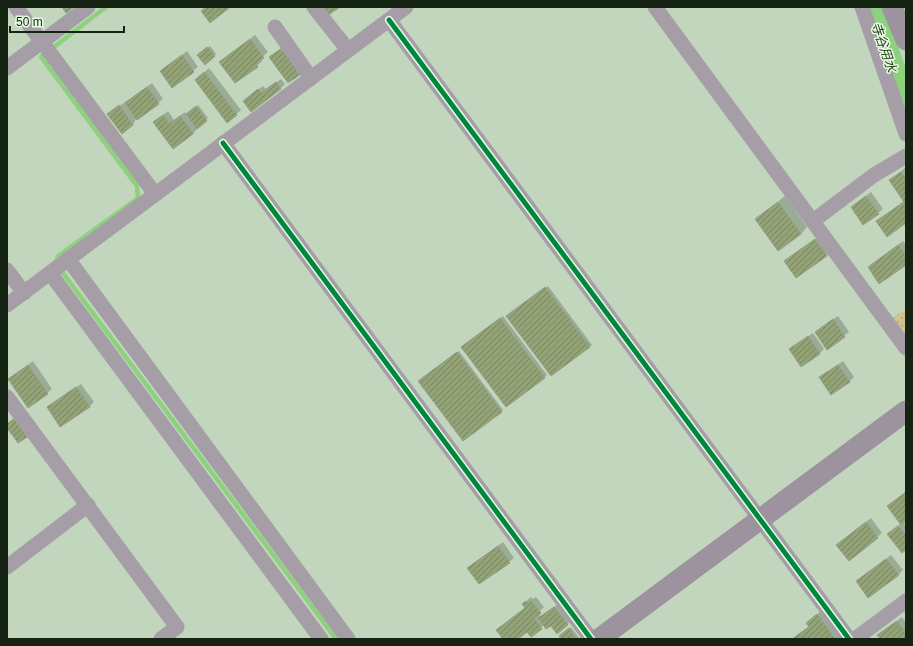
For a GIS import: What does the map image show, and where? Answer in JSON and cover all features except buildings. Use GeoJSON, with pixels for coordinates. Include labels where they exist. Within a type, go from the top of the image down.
{"type":"FeatureCollection","features":[{"type":"Feature","properties":{"kind":"street"},"geometry":{"type":"LineString","coordinates":[[16,7],[156,194]]}},
{"type":"Feature","properties":{"kind":"street"},"geometry":{"type":"LineString","coordinates":[[7,68],[88,7]]}},
{"type":"Feature","properties":{"kind":"street"},"geometry":{"type":"LineString","coordinates":[[314,7],[348,50]]}},
{"type":"Feature","properties":{"kind":"street"},"geometry":{"type":"LineString","coordinates":[[7,305],[406,7]]}},
{"type":"Feature","properties":{"kind":"street"},"geometry":{"type":"LineString","coordinates":[[655,7],[906,348]]}},
{"type":"Feature","properties":{"kind":"street"},"geometry":{"type":"LineString","coordinates":[[862,7],[906,134]]}},
{"type":"Feature","properties":{"kind":"street"},"geometry":{"type":"LineString","coordinates":[[892,7],[906,40]]}},
{"type":"Feature","properties":{"kind":"street"},"geometry":{"type":"LineString","coordinates":[[389,20],[849,639]]}},
{"type":"Feature","properties":{"kind":"street"},"geometry":{"type":"LineString","coordinates":[[275,27],[311,78]]}},
{"type":"Feature","properties":{"kind":"street"},"geometry":{"type":"LineString","coordinates":[[223,143],[591,639]]}},
{"type":"Feature","properties":{"kind":"street"},"geometry":{"type":"LineString","coordinates":[[813,221],[874,175],[906,156]]}},
{"type":"Feature","properties":{"kind":"street"},"geometry":{"type":"LineString","coordinates":[[68,259],[348,639]]}},
{"type":"Feature","properties":{"kind":"street"},"geometry":{"type":"LineString","coordinates":[[7,270],[24,293]]}},
{"type":"Feature","properties":{"kind":"street"},"geometry":{"type":"LineString","coordinates":[[50,273],[320,639]]}},
{"type":"Feature","properties":{"kind":"street"},"geometry":{"type":"LineString","coordinates":[[7,397],[177,627],[161,639]]}},
{"type":"Feature","properties":{"kind":"street"},"geometry":{"type":"LineString","coordinates":[[599,639],[906,410]]}},
{"type":"Feature","properties":{"kind":"street"},"geometry":{"type":"LineString","coordinates":[[7,567],[88,505]]}},
{"type":"Feature","properties":{"kind":"street"},"geometry":{"type":"LineString","coordinates":[[855,639],[906,601]]}},
{"type":"Feature","properties":{"kind":"shaded area"},"geometry":{"type":"Polygon","coordinates":[[[906,309],[906,348],[887,322],[906,309]]]}},
{"type":"Feature","properties":{"kind":"waterway"},"geometry":{"type":"LineString","coordinates":[[56,263],[58,256],[138,198],[137,186],[41,57],[106,7]]}},
{"type":"Feature","properties":{"kind":"waterway","name":"寺谷用水"},"geometry":{"type":"LineString","coordinates":[[870,7],[906,110]]}},
{"type":"Feature","properties":{"kind":"waterway"},"geometry":{"type":"LineString","coordinates":[[60,269],[336,639]]}},
{"type":"Feature","properties":{"kind":"cycle path"},"geometry":{"type":"LineString","coordinates":[[389,20],[849,639]]}},
{"type":"Feature","properties":{"kind":"cycle path"},"geometry":{"type":"LineString","coordinates":[[223,143],[591,639]]}}]}
